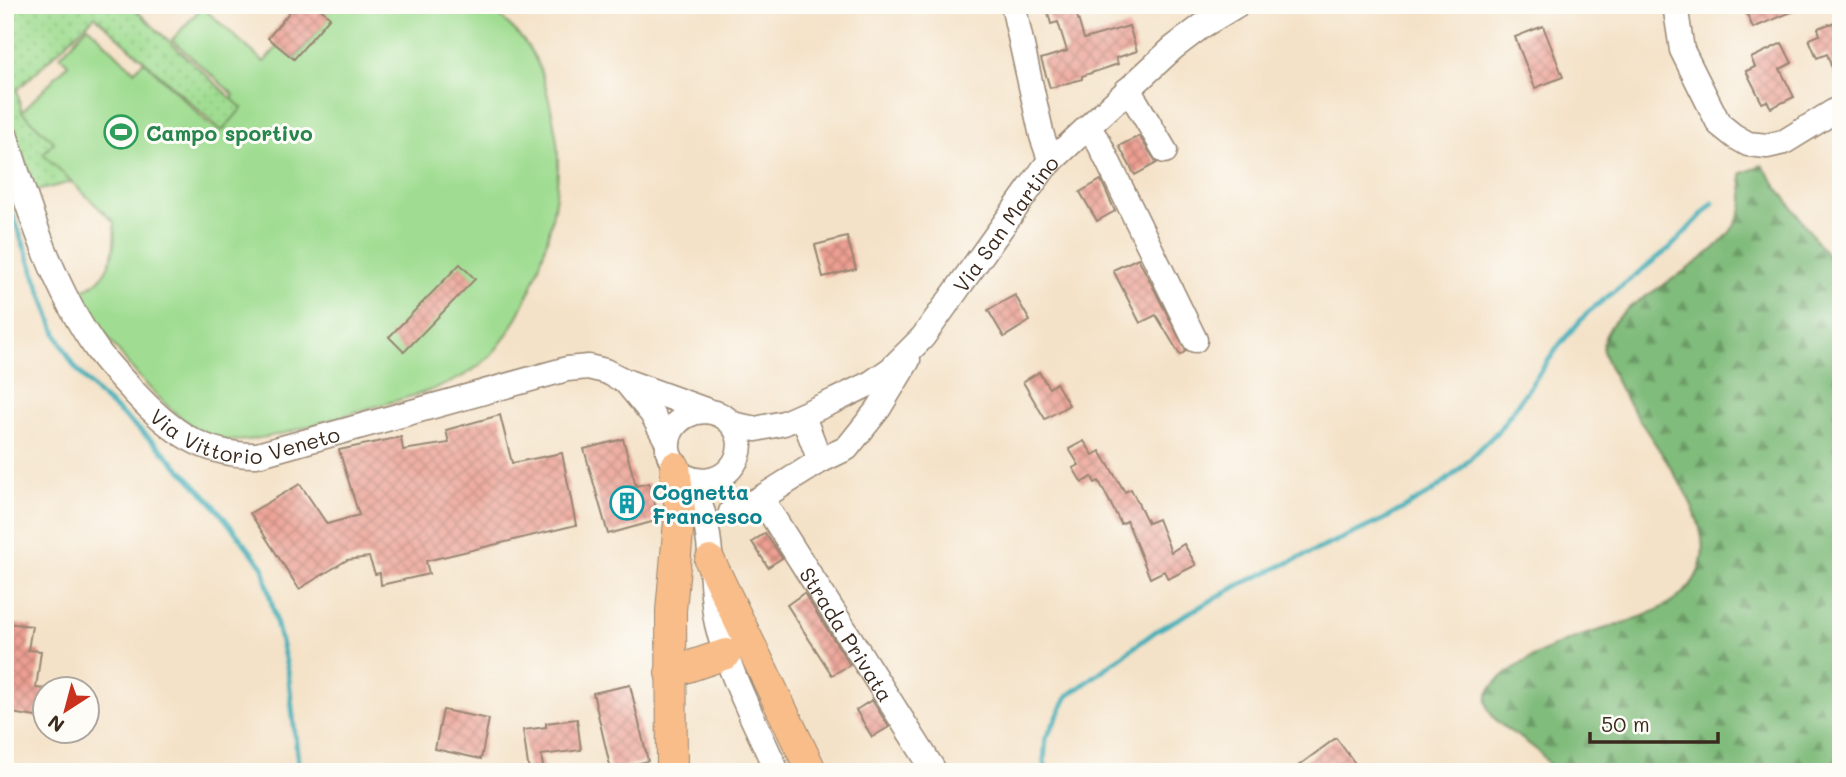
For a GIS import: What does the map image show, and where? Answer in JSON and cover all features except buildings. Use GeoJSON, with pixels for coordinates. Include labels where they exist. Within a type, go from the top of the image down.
{"type":"FeatureCollection","features":[{"type":"Feature","properties":{"kind":"main road"},"geometry":{"type":"LineString","coordinates":[[672,772],[672,600],[680,510],[676,462]]}},
{"type":"Feature","properties":{"kind":"main road"},"geometry":{"type":"LineString","coordinates":[[710,561],[812,772]]}},
{"type":"Feature","properties":{"kind":"main road"},"geometry":{"type":"LineString","coordinates":[[670,673],[726,654]]}},
{"type":"Feature","properties":{"kind":"street"},"geometry":{"type":"LineString","coordinates":[[1013,5],[1042,136],[1051,162]]}},
{"type":"Feature","properties":{"kind":"street","name":"Via San Martino"},"geometry":{"type":"LineString","coordinates":[[732,424],[750,429],[769,427],[803,416],[871,383],[891,369],[916,344],[1029,187],[1051,162],[1127,90],[1193,33],[1237,5]]}},
{"type":"Feature","properties":{"kind":"street"},"geometry":{"type":"LineString","coordinates":[[1675,5],[1682,50],[1720,124],[1748,144],[1767,146],[1784,142],[1841,107]]}},
{"type":"Feature","properties":{"kind":"street"},"geometry":{"type":"LineString","coordinates":[[1127,90],[1165,151]]}},
{"type":"Feature","properties":{"kind":"street"},"geometry":{"type":"LineString","coordinates":[[1088,127],[1099,143],[1195,340]]}},
{"type":"Feature","properties":{"kind":"street","name":"Via Vittorio Veneto"},"geometry":{"type":"LineString","coordinates":[[7,146],[57,277],[97,350],[146,405],[167,424],[202,446],[239,456],[257,455],[567,369],[596,369],[625,381]]}},
{"type":"Feature","properties":{"kind":"street"},"geometry":{"type":"LineString","coordinates":[[731,512],[761,498],[846,448],[900,377],[916,344]]}},
{"type":"Feature","properties":{"kind":"street"},"geometry":{"type":"LineString","coordinates":[[625,381],[719,414],[732,424],[739,440],[738,456],[713,497],[706,524]]}},
{"type":"Feature","properties":{"kind":"street"},"geometry":{"type":"LineString","coordinates":[[625,381],[652,414],[698,500],[706,524],[714,608],[726,654],[777,772]]}},
{"type":"Feature","properties":{"kind":"street"},"geometry":{"type":"LineString","coordinates":[[708,411],[698,411],[682,418],[673,428],[676,462],[702,482],[723,477]]}},
{"type":"Feature","properties":{"kind":"street"},"geometry":{"type":"LineString","coordinates":[[803,416],[820,461]]}},
{"type":"Feature","properties":{"kind":"street","name":"Via San Martino"},"geometry":{"type":"LineString","coordinates":[[738,456],[769,427]]}},
{"type":"Feature","properties":{"kind":"street","name":"Strada Privata"},"geometry":{"type":"LineString","coordinates":[[761,498],[933,769]]}},
{"type":"Feature","properties":{"kind":"green space","name":"Campo sportivo"},"geometry":{"type":"Polygon","coordinates":[[[5,5],[130,5],[242,108],[222,131],[95,16],[17,90],[22,112],[54,142],[43,154],[72,182],[36,191],[5,116],[5,5]]]}},
{"type":"Feature","properties":{"kind":"green space"},"geometry":{"type":"Polygon","coordinates":[[[316,5],[487,5],[501,17],[532,52],[547,94],[558,158],[554,210],[538,269],[513,325],[498,347],[467,374],[423,393],[290,432],[250,440],[218,439],[179,416],[138,376],[89,309],[80,291],[98,280],[109,264],[114,244],[114,222],[42,154],[22,112],[68,64],[60,56],[88,26],[134,71],[144,61],[208,123],[222,131],[241,108],[232,99],[234,95],[172,40],[202,7],[264,62],[278,46],[295,59],[329,17],[316,5]]]}},
{"type":"Feature","properties":{"kind":"green space"},"geometry":{"type":"Polygon","coordinates":[[[1762,165],[1841,275],[1841,772],[1553,772],[1536,750],[1494,718],[1487,705],[1488,694],[1506,674],[1551,648],[1651,613],[1670,603],[1685,591],[1696,576],[1702,558],[1702,536],[1695,513],[1684,489],[1624,395],[1603,350],[1605,338],[1626,310],[1696,263],[1729,234],[1739,218],[1743,201],[1741,174],[1762,165]]]}},
{"type":"Feature","properties":{"kind":"waterway"},"geometry":{"type":"LineString","coordinates":[[5,194],[57,336],[74,366],[97,393],[159,447],[210,500],[263,567],[288,671],[299,772]]}},
{"type":"Feature","properties":{"kind":"waterway"},"geometry":{"type":"LineString","coordinates":[[1047,772],[1044,761],[1046,738],[1068,696],[1156,631],[1241,584],[1383,520],[1432,492],[1458,471],[1499,430],[1560,344],[1588,312],[1670,248],[1713,203]]}},
{"type":"Feature","properties":{"kind":"place","name":"Campo sportivo"},"geometry":{"type":"Point","coordinates":[121,132]}},
{"type":"Feature","properties":{"kind":"place","name":"Cognetta Francesco"},"geometry":{"type":"Point","coordinates":[627,503]}}]}
